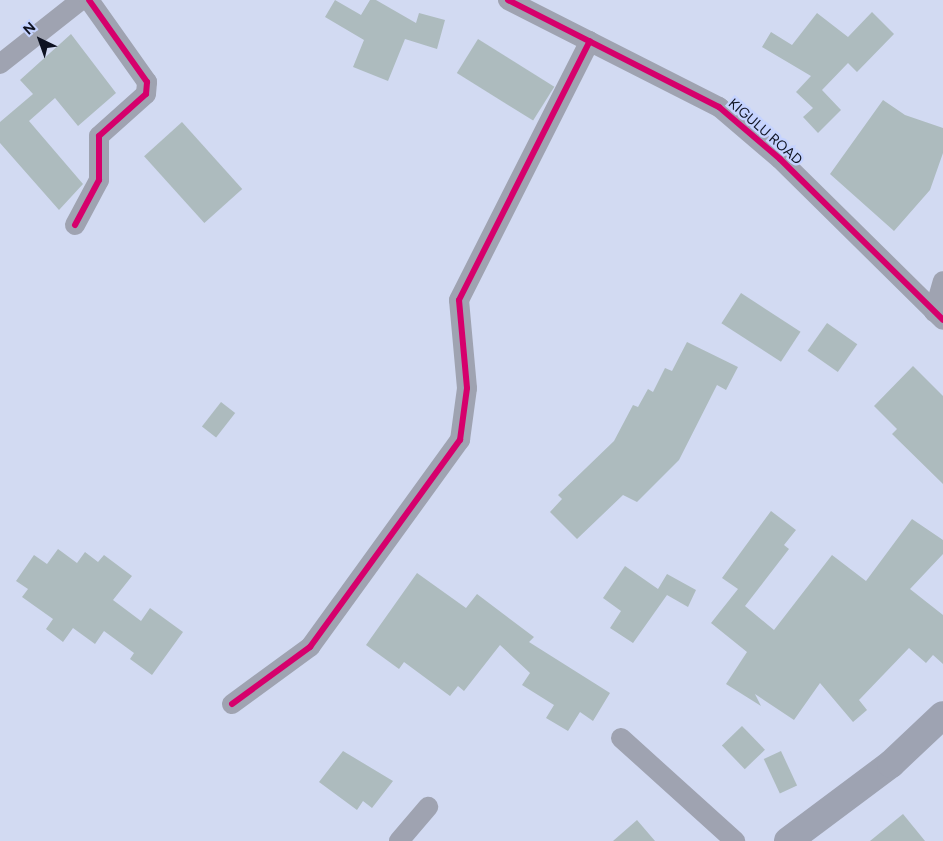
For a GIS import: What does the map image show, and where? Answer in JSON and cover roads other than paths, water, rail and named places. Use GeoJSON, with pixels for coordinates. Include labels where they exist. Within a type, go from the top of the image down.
{"type":"FeatureCollection","features":[{"type":"Feature","properties":{"kind":"street"},"geometry":{"type":"LineString","coordinates":[[0,64],[81,0]]}},
{"type":"Feature","properties":{"kind":"street"},"geometry":{"type":"LineString","coordinates":[[75,225],[98,180],[100,136],[146,94],[147,82],[89,0]]}},
{"type":"Feature","properties":{"kind":"street","name":"KIGULU ROAD"},"geometry":{"type":"LineString","coordinates":[[508,0],[686,88],[741,124],[939,316]]}},
{"type":"Feature","properties":{"kind":"street"},"geometry":{"type":"LineString","coordinates":[[232,704],[310,647],[460,440],[467,388],[460,300],[590,41]]}},
{"type":"Feature","properties":{"kind":"street"},"geometry":{"type":"LineString","coordinates":[[939,316],[943,282]]}},
{"type":"Feature","properties":{"kind":"street"},"geometry":{"type":"LineString","coordinates":[[788,841],[891,764],[943,715]]}},
{"type":"Feature","properties":{"kind":"street"},"geometry":{"type":"LineString","coordinates":[[621,738],[735,841]]}},
{"type":"Feature","properties":{"kind":"street"},"geometry":{"type":"LineString","coordinates":[[399,841],[428,807]]}}]}
